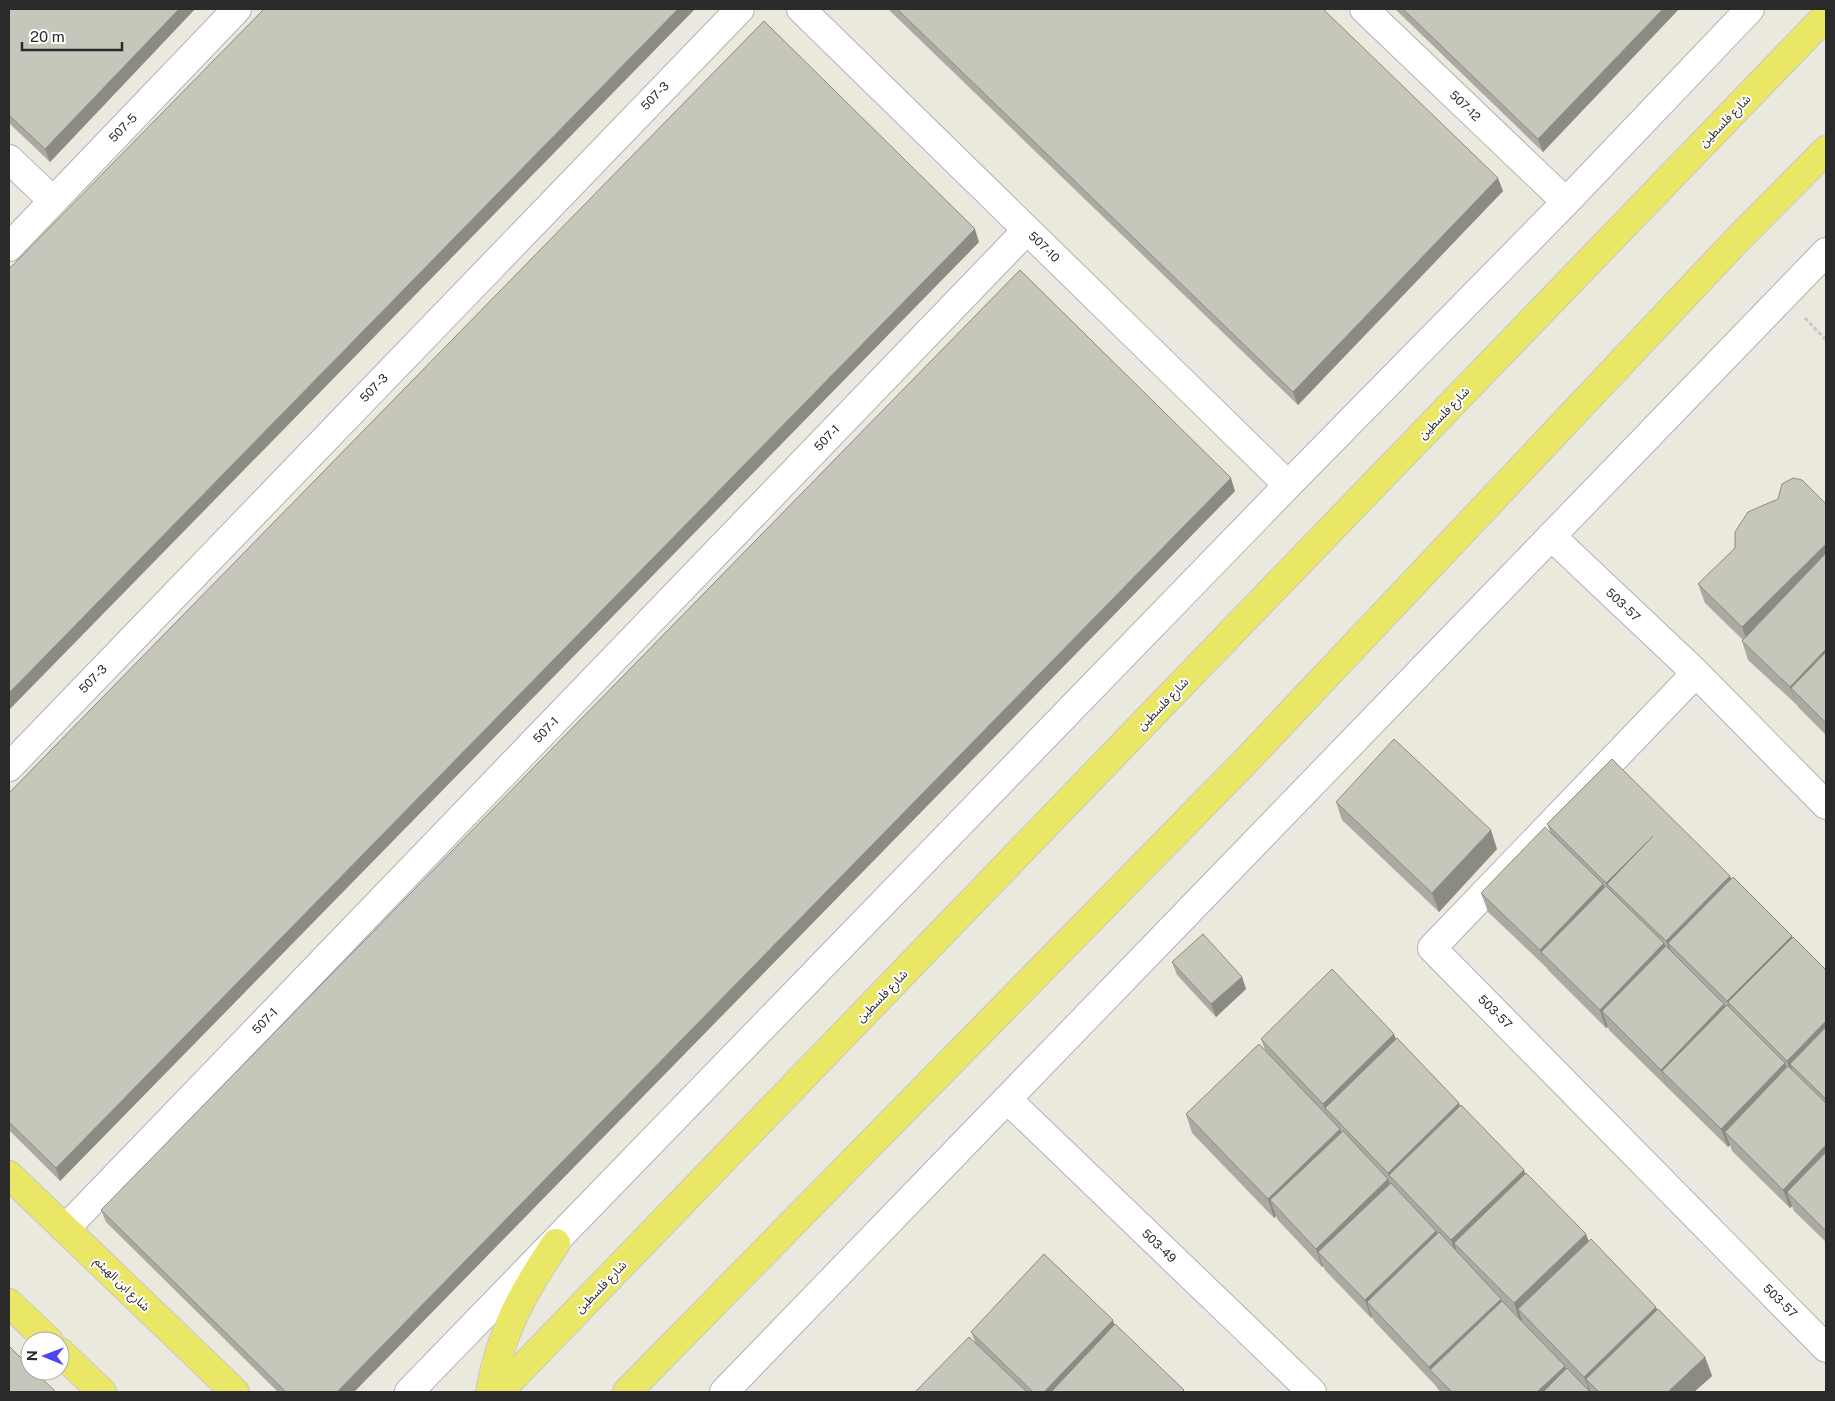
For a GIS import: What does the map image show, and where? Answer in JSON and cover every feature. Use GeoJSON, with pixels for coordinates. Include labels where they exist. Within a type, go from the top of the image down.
{"type":"FeatureCollection","features":[{"type":"Feature","properties":{"kind":"main road","name":"شارع فلسطين"},"geometry":{"type":"LineString","coordinates":[[499,1392],[1826,16]]}},
{"type":"Feature","properties":{"kind":"main road"},"geometry":{"type":"LineString","coordinates":[[627,1392],[1244,763],[1738,240],[1826,150]]}},
{"type":"Feature","properties":{"kind":"main road","name":"شارع ابن الهيثم"},"geometry":{"type":"LineString","coordinates":[[9,1176],[234,1392]]}},
{"type":"Feature","properties":{"kind":"main road"},"geometry":{"type":"LineString","coordinates":[[490,1392],[493,1372],[515,1310],[530,1281],[556,1243]]}},
{"type":"Feature","properties":{"kind":"main road"},"geometry":{"type":"LineString","coordinates":[[9,1303],[38,1331]]}},
{"type":"Feature","properties":{"kind":"main road"},"geometry":{"type":"LineString","coordinates":[[70,1362],[102,1392]]}},
{"type":"Feature","properties":{"kind":"street","name":"507-5"},"geometry":{"type":"LineString","coordinates":[[9,247],[237,9]]}},
{"type":"Feature","properties":{"kind":"street","name":"507-3"},"geometry":{"type":"LineString","coordinates":[[9,767],[740,9]]}},
{"type":"Feature","properties":{"kind":"street","name":"507-10"},"geometry":{"type":"LineString","coordinates":[[801,9],[1288,485]]}},
{"type":"Feature","properties":{"kind":"street","name":"507-12"},"geometry":{"type":"LineString","coordinates":[[1364,9],[1566,202]]}},
{"type":"Feature","properties":{"kind":"street"},"geometry":{"type":"LineString","coordinates":[[409,1392],[556,1243],[1288,485],[1566,202],[1750,9]]}},
{"type":"Feature","properties":{"kind":"street"},"geometry":{"type":"LineString","coordinates":[[9,159],[53,201]]}},
{"type":"Feature","properties":{"kind":"street","name":"507-1"},"geometry":{"type":"LineString","coordinates":[[65,1229],[1027,230]]}},
{"type":"Feature","properties":{"kind":"street"},"geometry":{"type":"LineString","coordinates":[[724,1392],[1826,252]]}},
{"type":"Feature","properties":{"kind":"street","name":"503-57"},"geometry":{"type":"LineString","coordinates":[[1551,536],[1696,673],[1826,805]]}},
{"type":"Feature","properties":{"kind":"street","name":"503-57"},"geometry":{"type":"LineString","coordinates":[[1696,673],[1432,948],[1826,1348]]}},
{"type":"Feature","properties":{"kind":"street","name":"503-49"},"geometry":{"type":"LineString","coordinates":[[1007,1100],[1312,1392]]}},
{"type":"Feature","properties":{"kind":"building"},"geometry":{"type":"Polygon","coordinates":[[[9,9],[179,9],[45,149],[9,115],[9,9]]]}},
{"type":"Feature","properties":{"kind":"building"},"geometry":{"type":"Polygon","coordinates":[[[264,9],[678,9],[9,693],[9,269],[264,9]]]}},
{"type":"Feature","properties":{"kind":"building"},"geometry":{"type":"Polygon","coordinates":[[[897,9],[1323,9],[1498,178],[1293,392],[897,9]]]}},
{"type":"Feature","properties":{"kind":"building"},"geometry":{"type":"Polygon","coordinates":[[[1403,9],[1663,9],[1538,139],[1403,9]]]}},
{"type":"Feature","properties":{"kind":"building"},"geometry":{"type":"Polygon","coordinates":[[[764,21],[975,229],[56,1168],[9,1122],[9,793],[764,21]]]}},
{"type":"Feature","properties":{"kind":"building"},"geometry":{"type":"Polygon","coordinates":[[[1020,270],[1231,478],[337,1392],[286,1392],[101,1210],[1020,270]]]}},
{"type":"Feature","properties":{"kind":"building"},"geometry":{"type":"Polygon","coordinates":[[[1793,478],[1802,480],[1826,504],[1826,544],[1742,627],[1698,584],[1735,548],[1735,532],[1748,512],[1778,499],[1782,484],[1793,478]]]}},
{"type":"Feature","properties":{"kind":"building"},"geometry":{"type":"Polygon","coordinates":[[[1826,553],[1826,649],[1790,687],[1742,641],[1826,553]]]}},
{"type":"Feature","properties":{"kind":"building"},"geometry":{"type":"Polygon","coordinates":[[[1826,652],[1826,723],[1791,688],[1826,652]]]}},
{"type":"Feature","properties":{"kind":"building"},"geometry":{"type":"Polygon","coordinates":[[[1394,739],[1491,830],[1432,893],[1336,802],[1394,739]]]}},
{"type":"Feature","properties":{"kind":"building"},"geometry":{"type":"Polygon","coordinates":[[[1612,759],[1730,876],[1666,941],[1607,884],[1653,836],[1606,883],[1547,824],[1612,759]]]}},
{"type":"Feature","properties":{"kind":"building"},"geometry":{"type":"Polygon","coordinates":[[[1545,827],[1603,884],[1540,950],[1481,893],[1545,827]]]}},
{"type":"Feature","properties":{"kind":"building"},"geometry":{"type":"Polygon","coordinates":[[[1733,877],[1792,936],[1727,1001],[1668,943],[1733,877]]]}},
{"type":"Feature","properties":{"kind":"building"},"geometry":{"type":"Polygon","coordinates":[[[1606,886],[1664,943],[1600,1010],[1541,952],[1606,886]]]}},
{"type":"Feature","properties":{"kind":"building"},"geometry":{"type":"Polygon","coordinates":[[[1203,934],[1242,977],[1211,1004],[1172,962],[1203,934]]]}},
{"type":"Feature","properties":{"kind":"building"},"geometry":{"type":"Polygon","coordinates":[[[1793,937],[1826,970],[1826,1021],[1787,1061],[1728,1002],[1793,937]]]}},
{"type":"Feature","properties":{"kind":"building"},"geometry":{"type":"Polygon","coordinates":[[[1666,946],[1724,1004],[1661,1070],[1602,1011],[1666,946]]]}},
{"type":"Feature","properties":{"kind":"building"},"geometry":{"type":"Polygon","coordinates":[[[1332,969],[1394,1034],[1323,1104],[1261,1039],[1332,969]]]}},
{"type":"Feature","properties":{"kind":"building"},"geometry":{"type":"Polygon","coordinates":[[[1727,1005],[1785,1063],[1721,1129],[1662,1071],[1727,1005]]]}},
{"type":"Feature","properties":{"kind":"building"},"geometry":{"type":"Polygon","coordinates":[[[1826,1027],[1826,1099],[1790,1064],[1826,1027]]]}},
{"type":"Feature","properties":{"kind":"building"},"geometry":{"type":"Polygon","coordinates":[[[1397,1038],[1459,1103],[1388,1173],[1325,1108],[1397,1038]]]}},
{"type":"Feature","properties":{"kind":"building"},"geometry":{"type":"Polygon","coordinates":[[[1259,1044],[1340,1129],[1268,1199],[1186,1114],[1259,1044]]]}},
{"type":"Feature","properties":{"kind":"building"},"geometry":{"type":"Polygon","coordinates":[[[1788,1066],[1826,1103],[1826,1145],[1783,1190],[1725,1132],[1788,1066]]]}},
{"type":"Feature","properties":{"kind":"building"},"geometry":{"type":"Polygon","coordinates":[[[1461,1105],[1524,1170],[1451,1240],[1389,1175],[1461,1105]]]}},
{"type":"Feature","properties":{"kind":"building"},"geometry":{"type":"Polygon","coordinates":[[[1343,1131],[1388,1179],[1316,1249],[1270,1200],[1343,1131]]]}},
{"type":"Feature","properties":{"kind":"building"},"geometry":{"type":"Polygon","coordinates":[[[1826,1152],[1826,1231],[1787,1192],[1826,1152]]]}},
{"type":"Feature","properties":{"kind":"building"},"geometry":{"type":"Polygon","coordinates":[[[1526,1173],[1586,1234],[1514,1303],[1454,1243],[1526,1173]]]}},
{"type":"Feature","properties":{"kind":"building"},"geometry":{"type":"Polygon","coordinates":[[[1391,1183],[1436,1231],[1365,1300],[1318,1252],[1391,1183]]]}},
{"type":"Feature","properties":{"kind":"building"},"geometry":{"type":"Polygon","coordinates":[[[1439,1232],[1501,1299],[1429,1367],[1367,1302],[1439,1232]]]}},
{"type":"Feature","properties":{"kind":"building"},"geometry":{"type":"Polygon","coordinates":[[[1591,1239],[1656,1307],[1584,1377],[1518,1309],[1591,1239]]]}},
{"type":"Feature","properties":{"kind":"building"},"geometry":{"type":"Polygon","coordinates":[[[1044,1254],[1113,1320],[1044,1392],[1033,1392],[971,1332],[1044,1254]]]}},
{"type":"Feature","properties":{"kind":"building"},"geometry":{"type":"Polygon","coordinates":[[[1502,1301],[1565,1366],[1537,1392],[1452,1392],[1430,1370],[1502,1301]]]}},
{"type":"Feature","properties":{"kind":"building"},"geometry":{"type":"Polygon","coordinates":[[[1658,1309],[1705,1357],[1668,1392],[1599,1392],[1586,1379],[1658,1309]]]}},
{"type":"Feature","properties":{"kind":"building"},"geometry":{"type":"Polygon","coordinates":[[[1115,1324],[1184,1390],[1182,1392],[1051,1392],[1115,1324]]]}},
{"type":"Feature","properties":{"kind":"building"},"geometry":{"type":"Polygon","coordinates":[[[969,1337],[1027,1392],[915,1392],[969,1337]]]}},
{"type":"Feature","properties":{"kind":"building"},"geometry":{"type":"Polygon","coordinates":[[[9,1346],[20,1357],[20,1381],[44,1381],[56,1392],[9,1392],[9,1346]]]}},
{"type":"Feature","properties":{"kind":"building"},"geometry":{"type":"Polygon","coordinates":[[[1567,1368],[1590,1392],[1543,1392],[1567,1368]]]}}]}
